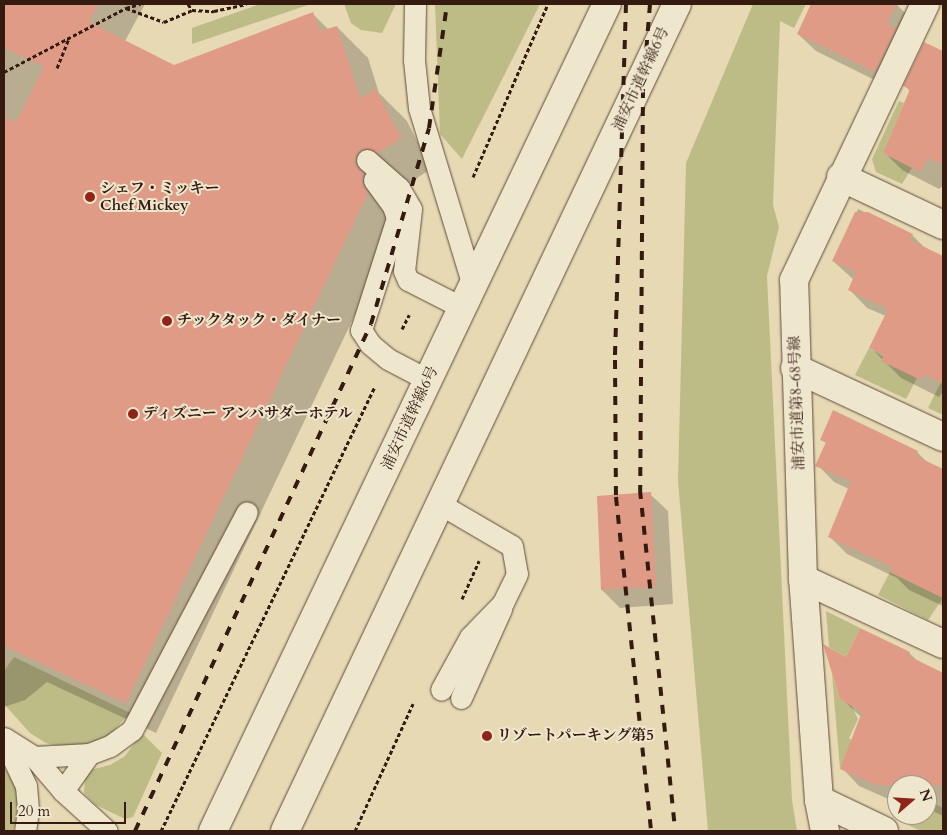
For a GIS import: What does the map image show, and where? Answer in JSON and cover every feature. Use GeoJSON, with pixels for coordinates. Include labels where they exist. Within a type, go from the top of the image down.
{"type":"FeatureCollection","features":[{"type":"Feature","properties":{"kind":"street","name":"浦安市道幹線6号"},"geometry":{"type":"LineString","coordinates":[[213,831],[607,4]]}},
{"type":"Feature","properties":{"kind":"street","name":"浦安市道幹線6号"},"geometry":{"type":"LineString","coordinates":[[285,831],[677,4]]}},
{"type":"Feature","properties":{"kind":"street","name":"浦安市道第8-68号線"},"geometry":{"type":"LineString","coordinates":[[825,831],[819,800],[803,579],[795,368],[794,280],[841,177],[925,4]]}},
{"type":"Feature","properties":{"kind":"street"},"geometry":{"type":"LineString","coordinates":[[841,177],[943,225]]}},
{"type":"Feature","properties":{"kind":"street"},"geometry":{"type":"LineString","coordinates":[[795,368],[943,437]]}},
{"type":"Feature","properties":{"kind":"street"},"geometry":{"type":"LineString","coordinates":[[803,579],[943,644]]}},
{"type":"Feature","properties":{"kind":"street"},"geometry":{"type":"LineString","coordinates":[[819,800],[884,831]]}},
{"type":"Feature","properties":{"kind":"lane"},"geometry":{"type":"LineString","coordinates":[[415,4],[414,60],[418,108],[452,225],[468,297],[422,287],[408,280],[404,271],[411,209],[399,188],[371,170],[393,206],[397,218],[361,330],[370,344],[388,358],[428,380]]}},
{"type":"Feature","properties":{"kind":"lane"},"geometry":{"type":"LineString","coordinates":[[440,504],[512,546],[517,574],[461,698]]}},
{"type":"Feature","properties":{"kind":"lane"},"geometry":{"type":"LineString","coordinates":[[34,756],[89,754],[110,746],[132,730],[247,512]]}},
{"type":"Feature","properties":{"kind":"lane"},"geometry":{"type":"LineString","coordinates":[[441,690],[470,637],[503,603]]}},
{"type":"Feature","properties":{"kind":"lane"},"geometry":{"type":"LineString","coordinates":[[4,738],[34,756],[64,791],[107,831]]}},
{"type":"Feature","properties":{"kind":"lane"},"geometry":{"type":"LineString","coordinates":[[4,738],[26,786],[28,810],[25,831]]}},
{"type":"Feature","properties":{"kind":"lane"},"geometry":{"type":"LineString","coordinates":[[64,791],[89,754]]}},
{"type":"Feature","properties":{"kind":"path"},"geometry":{"type":"LineString","coordinates":[[4,72],[126,8],[140,4]]}},
{"type":"Feature","properties":{"kind":"path"},"geometry":{"type":"LineString","coordinates":[[188,4],[192,10]]}},
{"type":"Feature","properties":{"kind":"path"},"geometry":{"type":"LineString","coordinates":[[126,8],[164,22],[192,10],[214,11],[246,4]]}},
{"type":"Feature","properties":{"kind":"path"},"geometry":{"type":"LineString","coordinates":[[452,225],[548,4]]}},
{"type":"Feature","properties":{"kind":"path"},"geometry":{"type":"LineString","coordinates":[[57,68],[70,37]]}},
{"type":"Feature","properties":{"kind":"path"},"geometry":{"type":"LineString","coordinates":[[162,831],[422,287]]}},
{"type":"Feature","properties":{"kind":"shaded area"},"geometry":{"type":"Polygon","coordinates":[[[260,4],[311,4],[192,44],[192,28],[260,4]]]}},
{"type":"Feature","properties":{"kind":"shaded area"},"geometry":{"type":"Polygon","coordinates":[[[344,4],[396,4],[382,33],[361,30],[351,23],[344,4]]]}},
{"type":"Feature","properties":{"kind":"shaded area"},"geometry":{"type":"Polygon","coordinates":[[[435,4],[540,4],[462,159],[440,134],[435,4]]]}},
{"type":"Feature","properties":{"kind":"shaded area"},"geometry":{"type":"Polygon","coordinates":[[[753,4],[806,4],[794,28],[780,21],[773,205],[779,227],[767,276],[792,800],[797,831],[708,831],[678,481],[686,163],[753,4]]]}},
{"type":"Feature","properties":{"kind":"shaded area"},"geometry":{"type":"Polygon","coordinates":[[[899,101],[904,103],[883,153],[912,168],[902,184],[876,172],[872,159],[899,101]]]}},
{"type":"Feature","properties":{"kind":"shaded area"},"geometry":{"type":"Polygon","coordinates":[[[869,348],[917,378],[906,399],[855,375],[869,348]]]}},
{"type":"Feature","properties":{"kind":"shaded area"},"geometry":{"type":"Polygon","coordinates":[[[941,382],[943,384],[943,415],[928,408],[941,382]]]}},
{"type":"Feature","properties":{"kind":"shaded area"},"geometry":{"type":"Polygon","coordinates":[[[890,572],[943,598],[928,620],[878,595],[890,572]]]}},
{"type":"Feature","properties":{"kind":"shaded area"},"geometry":{"type":"Polygon","coordinates":[[[826,611],[860,628],[846,657],[829,647],[826,611]]]}},
{"type":"Feature","properties":{"kind":"shaded area"},"geometry":{"type":"Polygon","coordinates":[[[14,657],[130,713],[108,737],[68,750],[46,743],[30,733],[4,704],[4,671],[14,657]]]}},
{"type":"Feature","properties":{"kind":"shaded area"},"geometry":{"type":"Polygon","coordinates":[[[832,674],[840,699],[852,706],[858,719],[849,738],[853,741],[840,769],[832,674]]]}},
{"type":"Feature","properties":{"kind":"shaded area"},"geometry":{"type":"Polygon","coordinates":[[[144,735],[162,753],[133,817],[125,819],[96,805],[84,793],[85,777],[90,770],[110,765],[125,756],[139,737],[144,735]]]}},
{"type":"Feature","properties":{"kind":"shaded area"},"geometry":{"type":"Polygon","coordinates":[[[4,767],[16,787],[18,807],[13,831],[4,831],[4,767]]]}},
{"type":"Feature","properties":{"kind":"shaded area"},"geometry":{"type":"Polygon","coordinates":[[[937,805],[943,808],[942,831],[921,831],[908,825],[937,825],[937,805]]]}},
{"type":"Feature","properties":{"kind":"building","name":"ディズニー アンバサダーホテル"},"geometry":{"type":"Polygon","coordinates":[[[4,4],[98,4],[89,22],[174,65],[313,12],[320,31],[337,26],[360,98],[376,89],[401,138],[378,153],[363,148],[355,157],[355,164],[364,174],[362,182],[368,193],[126,703],[4,646],[4,117],[16,122],[44,66],[4,48],[4,4]]]}},
{"type":"Feature","properties":{"kind":"building"},"geometry":{"type":"Polygon","coordinates":[[[811,4],[897,4],[887,24],[896,29],[875,72],[797,34],[811,4]]]}},
{"type":"Feature","properties":{"kind":"building"},"geometry":{"type":"Polygon","coordinates":[[[924,42],[943,51],[943,165],[928,158],[921,172],[883,153],[910,89],[903,86],[924,42]]]}},
{"type":"Feature","properties":{"kind":"building"},"geometry":{"type":"Polygon","coordinates":[[[855,212],[868,212],[913,234],[910,240],[943,256],[943,384],[924,374],[921,380],[881,361],[884,355],[869,348],[888,309],[848,290],[856,272],[832,261],[855,212]]]}},
{"type":"Feature","properties":{"kind":"building"},"geometry":{"type":"Polygon","coordinates":[[[833,410],[918,451],[916,456],[943,469],[943,598],[890,572],[892,567],[828,537],[851,481],[815,466],[826,442],[820,440],[833,410]]]}},
{"type":"Feature","properties":{"kind":"building"},"geometry":{"type":"Polygon","coordinates":[[[651,492],[656,587],[601,590],[597,496],[651,492]]]}},
{"type":"Feature","properties":{"kind":"building"},"geometry":{"type":"Polygon","coordinates":[[[860,628],[910,652],[909,656],[943,673],[943,785],[937,785],[937,775],[887,775],[887,785],[876,785],[840,769],[862,712],[840,699],[823,644],[846,657],[860,628]]]}},
{"type":"Feature","properties":{"kind":"railway"},"geometry":{"type":"LineString","coordinates":[[135,831],[371,324],[429,128],[447,4]]}},
{"type":"Feature","properties":{"kind":"railway"},"geometry":{"type":"LineString","coordinates":[[626,4],[615,360],[616,497],[651,831]]}},
{"type":"Feature","properties":{"kind":"railway"},"geometry":{"type":"LineString","coordinates":[[650,4],[643,89],[640,490],[675,831]]}},
{"type":"Feature","properties":{"kind":"place","name":"シェフ・ミッキー Chef Mickey"},"geometry":{"type":"Point","coordinates":[90,197]}},
{"type":"Feature","properties":{"kind":"place","name":"チックタック・ダイナー"},"geometry":{"type":"Point","coordinates":[167,321]}},
{"type":"Feature","properties":{"kind":"place","name":"ディズニー アンバサダーホテル"},"geometry":{"type":"Point","coordinates":[133,414]}},
{"type":"Feature","properties":{"kind":"place","name":"リゾートパーキング第5"},"geometry":{"type":"Point","coordinates":[487,736]}}]}
